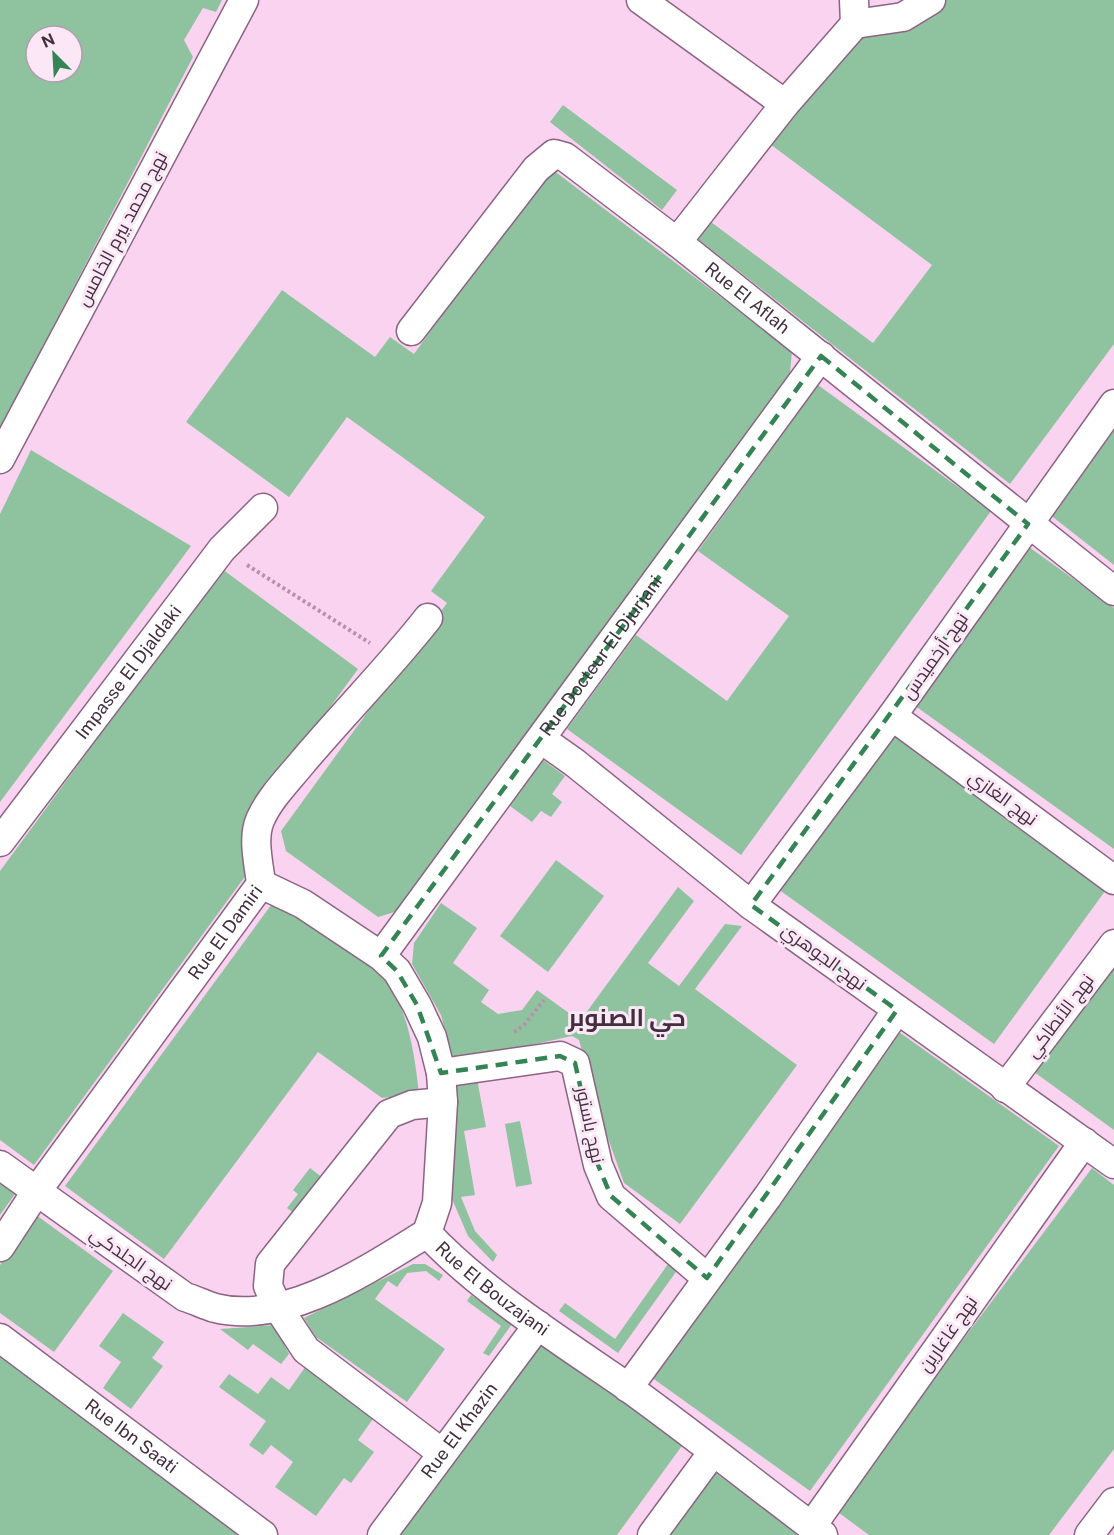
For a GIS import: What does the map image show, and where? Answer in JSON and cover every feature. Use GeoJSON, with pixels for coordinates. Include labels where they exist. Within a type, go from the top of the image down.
{"type":"FeatureCollection","features":[{"type":"Feature","properties":{"kind":"street","name":"نهج محمد بيرم الخامس"},"geometry":{"type":"LineString","coordinates":[[0,459],[244,0]]}},
{"type":"Feature","properties":{"kind":"street"},"geometry":{"type":"LineString","coordinates":[[641,0],[784,104]]}},
{"type":"Feature","properties":{"kind":"street"},"geometry":{"type":"LineString","coordinates":[[677,242],[854,12],[903,17],[932,0]]}},
{"type":"Feature","properties":{"kind":"street","name":"Rue El Aflah"},"geometry":{"type":"LineString","coordinates":[[411,331],[536,169],[554,154],[565,157],[677,242],[1114,591]]}},
{"type":"Feature","properties":{"kind":"street","name":"Rue Docteur El Djurjani"},"geometry":{"type":"LineString","coordinates":[[381,956],[821,356]]}},
{"type":"Feature","properties":{"kind":"street","name":"نهج أرخميدس"},"geometry":{"type":"LineString","coordinates":[[751,905],[892,716],[1114,404]]}},
{"type":"Feature","properties":{"kind":"street","name":"Impasse El Djaldaki"},"geometry":{"type":"LineString","coordinates":[[0,842],[222,549],[263,508]]}},
{"type":"Feature","properties":{"kind":"street","name":"Rue El Damiri"},"geometry":{"type":"LineString","coordinates":[[0,1247],[36,1192],[261,884],[257,842],[260,820],[275,796],[335,724],[396,660],[428,618]]}},
{"type":"Feature","properties":{"kind":"street","name":"نهج الغازي"},"geometry":{"type":"LineString","coordinates":[[892,716],[1114,879]]}},
{"type":"Feature","properties":{"kind":"street","name":"نهج الجوهري"},"geometry":{"type":"LineString","coordinates":[[541,739],[575,763],[751,905],[1114,1164]]}},
{"type":"Feature","properties":{"kind":"street","name":"Rue El Bouzajani"},"geometry":{"type":"LineString","coordinates":[[261,884],[303,904],[381,956],[397,970],[417,1005],[432,1037],[441,1073],[443,1102],[437,1203],[427,1233],[451,1258],[538,1325],[628,1388],[817,1531]]}},
{"type":"Feature","properties":{"kind":"street","name":"نهج الأنطاكي"},"geometry":{"type":"LineString","coordinates":[[1005,1088],[1114,944]]}},
{"type":"Feature","properties":{"kind":"street"},"geometry":{"type":"LineString","coordinates":[[628,1388],[768,1196],[897,1010]]}},
{"type":"Feature","properties":{"kind":"street","name":"نهج باستور"},"geometry":{"type":"LineString","coordinates":[[441,1073],[560,1056],[575,1063],[598,1165],[611,1196],[707,1278]]}},
{"type":"Feature","properties":{"kind":"street"},"geometry":{"type":"LineString","coordinates":[[442,1454],[306,1350],[277,1306],[268,1286],[270,1264],[390,1114],[412,1105],[443,1102]]}},
{"type":"Feature","properties":{"kind":"street","name":"نهج غاغارين"},"geometry":{"type":"LineString","coordinates":[[817,1531],[1084,1142]]}},
{"type":"Feature","properties":{"kind":"street","name":"نهج الجلدكي"},"geometry":{"type":"LineString","coordinates":[[0,1165],[185,1297],[217,1308],[249,1310],[277,1306],[322,1292],[364,1273],[427,1233]]}},
{"type":"Feature","properties":{"kind":"street","name":"Rue El Khazin"},"geometry":{"type":"LineString","coordinates":[[382,1535],[538,1325]]}},
{"type":"Feature","properties":{"kind":"street","name":"Rue Ibn Saati"},"geometry":{"type":"LineString","coordinates":[[0,1338],[263,1535]]}},
{"type":"Feature","properties":{"kind":"street"},"geometry":{"type":"LineString","coordinates":[[652,1535],[713,1452]]}},
{"type":"Feature","properties":{"kind":"street"},"geometry":{"type":"LineString","coordinates":[[1089,1535],[1114,1502]]}},
{"type":"Feature","properties":{"kind":"path"},"geometry":{"type":"LineString","coordinates":[[222,549],[396,660]]}},
{"type":"Feature","properties":{"kind":"highlighted area"},"geometry":{"type":"Polygon","coordinates":[[[821,356],[1028,524],[751,905],[897,1010],[707,1278],[611,1196],[598,1165],[575,1063],[560,1056],[441,1073],[417,1005],[397,971],[381,956],[821,356]]]}},
{"type":"Feature","properties":{"kind":"green space"},"geometry":{"type":"Polygon","coordinates":[[[0,0],[222,0],[216,12],[203,8],[184,40],[193,57],[0,429],[0,0]]]}},
{"type":"Feature","properties":{"kind":"green space"},"geometry":{"type":"Polygon","coordinates":[[[944,0],[1114,0],[1114,344],[1010,484],[694,236],[707,219],[873,343],[932,265],[766,141],[853,27],[944,0]]]}},
{"type":"Feature","properties":{"kind":"green space"},"geometry":{"type":"Polygon","coordinates":[[[563,105],[677,190],[662,210],[550,122],[563,105]]]}},
{"type":"Feature","properties":{"kind":"green space"},"geometry":{"type":"Polygon","coordinates":[[[549,167],[792,351],[790,373],[398,911],[378,917],[286,851],[281,831],[447,603],[431,591],[485,517],[347,417],[289,497],[186,422],[282,290],[375,357],[390,337],[414,354],[549,167]]]}},
{"type":"Feature","properties":{"kind":"green space"},"geometry":{"type":"Polygon","coordinates":[[[818,385],[991,511],[741,855],[567,729],[636,635],[727,701],[789,616],[698,551],[818,385]]]}},
{"type":"Feature","properties":{"kind":"green space"},"geometry":{"type":"Polygon","coordinates":[[[1114,413],[1114,565],[1044,510],[1114,413]]]}},
{"type":"Feature","properties":{"kind":"green space"},"geometry":{"type":"Polygon","coordinates":[[[31,450],[191,546],[0,802],[0,514],[31,450]]]}},
{"type":"Feature","properties":{"kind":"green space"},"geometry":{"type":"Polygon","coordinates":[[[1022,542],[1114,608],[1114,849],[907,700],[1022,542]]]}},
{"type":"Feature","properties":{"kind":"green space"},"geometry":{"type":"Polygon","coordinates":[[[222,569],[358,669],[250,817],[252,867],[34,1165],[0,1140],[0,871],[222,569]]]}},
{"type":"Feature","properties":{"kind":"green space"},"geometry":{"type":"Polygon","coordinates":[[[884,727],[1108,887],[994,1044],[771,884],[884,727]]]}},
{"type":"Feature","properties":{"kind":"green space"},"geometry":{"type":"Polygon","coordinates":[[[543,760],[565,776],[552,794],[562,802],[551,817],[541,811],[532,822],[510,806],[543,760]]]}},
{"type":"Feature","properties":{"kind":"green space"},"geometry":{"type":"Polygon","coordinates":[[[556,860],[604,896],[548,972],[500,936],[556,860]]]}},
{"type":"Feature","properties":{"kind":"green space"},"geometry":{"type":"Polygon","coordinates":[[[678,887],[694,901],[648,963],[679,986],[725,924],[742,926],[695,989],[797,1065],[680,1224],[624,1183],[600,1116],[579,1040],[572,1036],[453,1062],[441,1015],[412,964],[414,943],[441,903],[477,928],[453,963],[489,990],[481,1002],[498,1014],[522,1010],[537,990],[580,1021],[678,887]]]}},
{"type":"Feature","properties":{"kind":"green space"},"geometry":{"type":"Polygon","coordinates":[[[277,897],[357,954],[385,979],[393,990],[408,1027],[419,1094],[382,1098],[318,1052],[164,1259],[65,1186],[277,897]]]}},
{"type":"Feature","properties":{"kind":"green space"},"geometry":{"type":"Polygon","coordinates":[[[1114,955],[1114,1130],[1030,1069],[1114,955]]]}},
{"type":"Feature","properties":{"kind":"green space"},"geometry":{"type":"Polygon","coordinates":[[[892,1027],[1059,1146],[810,1491],[644,1372],[892,1027]]]}},
{"type":"Feature","properties":{"kind":"green space"},"geometry":{"type":"Polygon","coordinates":[[[477,1079],[486,1127],[464,1131],[475,1195],[461,1197],[475,1231],[497,1255],[493,1262],[468,1236],[452,1199],[455,1083],[477,1079]]]}},
{"type":"Feature","properties":{"kind":"green space"},"geometry":{"type":"Polygon","coordinates":[[[520,1121],[532,1184],[516,1187],[505,1124],[520,1121]]]}},
{"type":"Feature","properties":{"kind":"green space"},"geometry":{"type":"Polygon","coordinates":[[[310,1168],[323,1178],[295,1214],[287,1208],[298,1194],[293,1190],[310,1168]]]}},
{"type":"Feature","properties":{"kind":"green space"},"geometry":{"type":"Polygon","coordinates":[[[1092,1168],[1114,1185],[1114,1449],[1049,1535],[869,1535],[835,1510],[1092,1168]]]}},
{"type":"Feature","properties":{"kind":"green space"},"geometry":{"type":"Polygon","coordinates":[[[0,1183],[15,1194],[0,1215],[0,1183]]]}},
{"type":"Feature","properties":{"kind":"green space"},"geometry":{"type":"Polygon","coordinates":[[[36,1215],[113,1271],[54,1352],[0,1313],[0,1265],[36,1215]]]}},
{"type":"Feature","properties":{"kind":"green space"},"geometry":{"type":"Polygon","coordinates":[[[624,1220],[683,1262],[618,1353],[559,1311],[565,1303],[615,1339],[668,1264],[654,1254],[657,1250],[621,1225],[624,1220]]]}},
{"type":"Feature","properties":{"kind":"green space"},"geometry":{"type":"Polygon","coordinates":[[[413,1264],[425,1264],[443,1275],[439,1281],[426,1271],[407,1273],[397,1287],[388,1281],[375,1299],[445,1349],[407,1402],[316,1337],[304,1318],[413,1264]]]}},
{"type":"Feature","properties":{"kind":"green space"},"geometry":{"type":"Polygon","coordinates":[[[471,1295],[512,1324],[489,1356],[483,1353],[501,1326],[467,1301],[471,1295]]]}},
{"type":"Feature","properties":{"kind":"green space"},"geometry":{"type":"Polygon","coordinates":[[[123,1313],[164,1342],[152,1358],[163,1366],[131,1409],[103,1388],[121,1362],[99,1346],[123,1313]]]}},
{"type":"Feature","properties":{"kind":"green space"},"geometry":{"type":"Polygon","coordinates":[[[275,1325],[289,1354],[281,1364],[253,1344],[248,1350],[220,1329],[275,1325]]]}},
{"type":"Feature","properties":{"kind":"green space"},"geometry":{"type":"Polygon","coordinates":[[[543,1340],[684,1443],[617,1535],[400,1535],[543,1340]]]}},
{"type":"Feature","properties":{"kind":"green space"},"geometry":{"type":"Polygon","coordinates":[[[0,1351],[251,1535],[0,1535],[0,1351]]]}},
{"type":"Feature","properties":{"kind":"green space"},"geometry":{"type":"Polygon","coordinates":[[[306,1366],[375,1416],[358,1440],[374,1452],[351,1483],[344,1478],[316,1516],[275,1487],[293,1462],[271,1445],[263,1455],[249,1445],[266,1421],[219,1387],[229,1374],[258,1394],[271,1377],[289,1390],[306,1366]]]}},
{"type":"Feature","properties":{"kind":"green space"},"geometry":{"type":"Polygon","coordinates":[[[713,1471],[799,1535],[665,1535],[713,1471]]]}},
{"type":"Feature","properties":{"kind":"district","name":"حي الصنوبر"},"geometry":{"type":"Point","coordinates":[627,1018]}}]}
